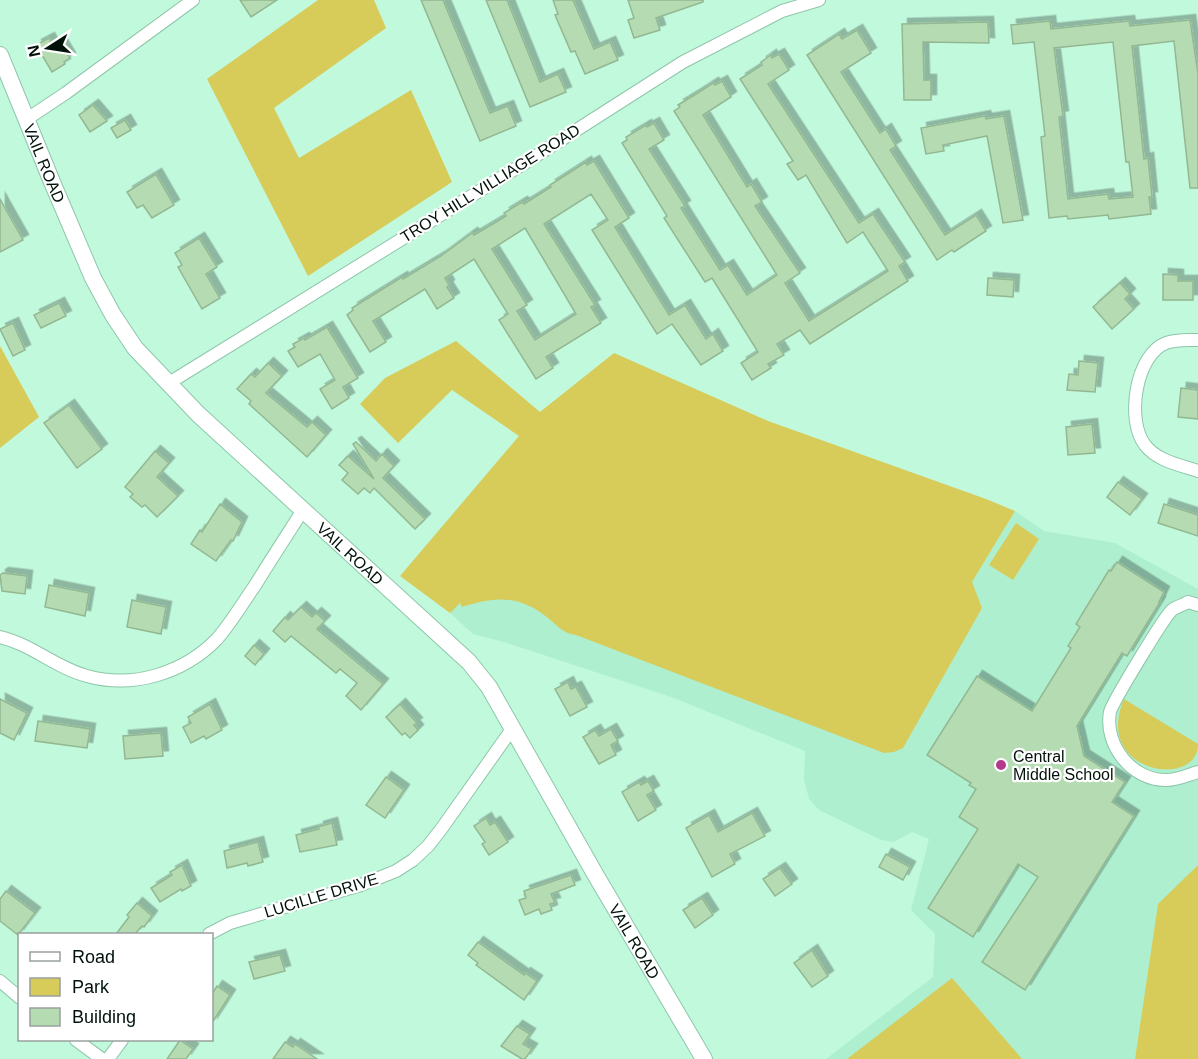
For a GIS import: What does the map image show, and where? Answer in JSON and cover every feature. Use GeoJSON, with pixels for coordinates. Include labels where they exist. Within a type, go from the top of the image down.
{"type":"FeatureCollection","features":[{"type":"Feature","properties":{"kind":"street"},"geometry":{"type":"LineString","coordinates":[[27,119],[193,0]]}},
{"type":"Feature","properties":{"kind":"street","name":"TROY HILL VILLIAGE ROAD"},"geometry":{"type":"LineString","coordinates":[[169,383],[528,161],[683,62],[782,11],[819,0]]}},
{"type":"Feature","properties":{"kind":"street","name":"VAIL ROAD"},"geometry":{"type":"LineString","coordinates":[[0,55],[3,73],[27,119],[51,182],[93,278],[113,315],[135,348],[206,422],[469,662],[489,687],[704,1059]]}},
{"type":"Feature","properties":{"kind":"street"},"geometry":{"type":"LineString","coordinates":[[1198,340],[1166,343],[1156,349],[1139,377],[1134,409],[1136,429],[1145,446],[1152,453],[1198,471]]}},
{"type":"Feature","properties":{"kind":"street"},"geometry":{"type":"LineString","coordinates":[[0,637],[24,646],[59,666],[87,676],[127,680],[147,678],[166,672],[200,653],[229,625],[303,510]]}},
{"type":"Feature","properties":{"kind":"street"},"geometry":{"type":"LineString","coordinates":[[1193,604],[1172,610],[1117,696],[1110,712],[1110,723],[1113,744],[1117,753],[1133,769],[1155,779],[1168,780],[1198,772]]}},
{"type":"Feature","properties":{"kind":"street","name":"LUCILLE DRIVE"},"geometry":{"type":"LineString","coordinates":[[210,933],[230,923],[361,885],[396,871],[413,860],[442,828],[512,729]]}},
{"type":"Feature","properties":{"kind":"street"},"geometry":{"type":"LineString","coordinates":[[0,981],[18,996]]}},
{"type":"Feature","properties":{"kind":"street"},"geometry":{"type":"LineString","coordinates":[[77,1041],[102,1059]]}},
{"type":"Feature","properties":{"kind":"street"},"geometry":{"type":"LineString","coordinates":[[108,1059],[121,1041]]}},
{"type":"Feature","properties":{"kind":"shaded area","name":"Central Middle School"},"geometry":{"type":"Polygon","coordinates":[[[1015,511],[1044,531],[1115,543],[1198,589],[1198,865],[1158,905],[1135,1059],[826,1059],[933,977],[935,934],[911,910],[929,839],[912,832],[894,842],[881,840],[819,810],[809,799],[804,779],[805,751],[674,698],[473,634],[450,613],[480,579],[972,582],[1015,511]]]}},
{"type":"Feature","properties":{"kind":"green space"},"geometry":{"type":"Polygon","coordinates":[[[318,0],[374,0],[386,28],[274,108],[299,158],[411,90],[452,182],[308,276],[207,79],[318,0]]]}},
{"type":"Feature","properties":{"kind":"green space"},"geometry":{"type":"Polygon","coordinates":[[[456,341],[540,412],[614,353],[768,421],[1015,511],[972,582],[982,608],[903,748],[884,753],[568,633],[537,610],[517,602],[486,601],[462,607],[460,603],[450,613],[400,576],[519,436],[452,390],[398,443],[360,404],[385,378],[456,341]]]}},
{"type":"Feature","properties":{"kind":"green space"},"geometry":{"type":"Polygon","coordinates":[[[0,346],[39,417],[0,448],[0,346]]]}},
{"type":"Feature","properties":{"kind":"green space"},"geometry":{"type":"Polygon","coordinates":[[[1016,523],[1039,539],[1013,580],[989,565],[1016,523]]]}},
{"type":"Feature","properties":{"kind":"green space"},"geometry":{"type":"Polygon","coordinates":[[[1124,699],[1198,744],[1194,758],[1182,767],[1166,769],[1149,766],[1133,758],[1122,744],[1118,724],[1124,699]]]}},
{"type":"Feature","properties":{"kind":"green space"},"geometry":{"type":"Polygon","coordinates":[[[1198,865],[1198,1059],[1135,1059],[1158,904],[1198,865]]]}},
{"type":"Feature","properties":{"kind":"green space"},"geometry":{"type":"Polygon","coordinates":[[[952,978],[1022,1059],[847,1059],[952,978]]]}},
{"type":"Feature","properties":{"kind":"building"},"geometry":{"type":"Polygon","coordinates":[[[240,0],[277,0],[251,17],[240,0]]]}},
{"type":"Feature","properties":{"kind":"building"},"geometry":{"type":"Polygon","coordinates":[[[421,0],[443,0],[490,113],[508,106],[516,126],[480,141],[421,0]]]}},
{"type":"Feature","properties":{"kind":"building"},"geometry":{"type":"Polygon","coordinates":[[[486,0],[507,0],[540,82],[558,74],[566,92],[530,107],[486,0]]]}},
{"type":"Feature","properties":{"kind":"building"},"geometry":{"type":"Polygon","coordinates":[[[553,0],[573,0],[594,49],[610,42],[618,60],[585,74],[575,51],[571,52],[555,15],[558,14],[553,0]]]}},
{"type":"Feature","properties":{"kind":"building"},"geometry":{"type":"Polygon","coordinates":[[[628,0],[703,0],[703,2],[656,18],[660,30],[634,38],[628,20],[634,18],[628,0]]]}},
{"type":"Feature","properties":{"kind":"building"},"geometry":{"type":"Polygon","coordinates":[[[1190,20],[1198,74],[1198,188],[1190,188],[1174,41],[1132,46],[1144,159],[1148,158],[1152,197],[1149,197],[1151,214],[1109,219],[1108,215],[1068,219],[1067,216],[1049,218],[1041,137],[1045,136],[1034,42],[1013,44],[1011,25],[1050,21],[1051,29],[1129,21],[1130,26],[1190,20]],[[1113,42],[1054,48],[1063,116],[1059,117],[1068,199],[1108,194],[1109,199],[1133,197],[1129,162],[1126,162],[1113,42]]]}},
{"type":"Feature","properties":{"kind":"building"},"geometry":{"type":"Polygon","coordinates":[[[988,22],[989,43],[923,42],[924,80],[931,80],[931,100],[904,100],[902,24],[988,22]]]}},
{"type":"Feature","properties":{"kind":"building"},"geometry":{"type":"Polygon","coordinates":[[[857,30],[871,53],[841,72],[880,133],[886,129],[896,146],[890,150],[945,235],[976,215],[986,231],[937,260],[807,55],[839,34],[842,39],[857,30]]]}},
{"type":"Feature","properties":{"kind":"building"},"geometry":{"type":"Polygon","coordinates":[[[49,38],[54,47],[61,43],[70,58],[52,72],[36,45],[49,38]]]}},
{"type":"Feature","properties":{"kind":"building"},"geometry":{"type":"Polygon","coordinates":[[[779,54],[789,70],[768,84],[859,223],[873,214],[905,262],[899,266],[908,281],[810,344],[800,330],[777,344],[784,355],[768,364],[771,368],[752,380],[741,363],[758,352],[712,278],[705,282],[664,218],[667,216],[622,143],[627,140],[626,137],[654,123],[664,140],[649,149],[685,206],[681,208],[720,270],[728,265],[747,295],[777,275],[674,111],[680,107],[678,105],[713,83],[715,85],[722,81],[731,97],[703,115],[747,187],[751,184],[762,202],[755,206],[800,273],[785,283],[809,321],[888,271],[863,232],[847,243],[806,175],[798,180],[787,164],[793,161],[740,79],[762,65],[761,62],[771,55],[772,58],[779,54]]]}},
{"type":"Feature","properties":{"kind":"building"},"geometry":{"type":"Polygon","coordinates":[[[93,105],[107,121],[90,132],[79,115],[93,105]]]}},
{"type":"Feature","properties":{"kind":"building"},"geometry":{"type":"Polygon","coordinates":[[[985,116],[986,119],[1004,116],[1023,220],[1003,223],[987,136],[943,145],[944,151],[926,154],[921,128],[985,116]]]}},
{"type":"Feature","properties":{"kind":"building"},"geometry":{"type":"Polygon","coordinates":[[[125,120],[131,130],[117,138],[111,128],[125,120]]]}},
{"type":"Feature","properties":{"kind":"building"},"geometry":{"type":"Polygon","coordinates":[[[594,161],[629,218],[615,227],[669,315],[685,305],[706,339],[713,334],[723,351],[701,365],[672,324],[657,334],[592,230],[608,220],[591,194],[544,224],[595,305],[591,307],[601,323],[546,357],[553,368],[536,379],[499,320],[508,314],[474,259],[445,278],[449,285],[447,287],[454,298],[437,309],[425,289],[373,321],[386,342],[370,352],[347,315],[353,310],[352,308],[441,256],[472,233],[474,235],[506,216],[504,213],[522,202],[524,204],[586,162],[587,165],[594,161]],[[525,228],[492,249],[527,305],[517,311],[535,340],[576,314],[525,228]]]}},
{"type":"Feature","properties":{"kind":"building"},"geometry":{"type":"Polygon","coordinates":[[[156,174],[174,205],[152,218],[143,205],[137,208],[127,192],[156,174]]]}},
{"type":"Feature","properties":{"kind":"building"},"geometry":{"type":"Polygon","coordinates":[[[0,199],[23,240],[0,252],[0,199]]]}},
{"type":"Feature","properties":{"kind":"building"},"geometry":{"type":"Polygon","coordinates":[[[199,238],[217,267],[206,274],[220,298],[202,309],[178,267],[182,265],[175,253],[199,238]]]}},
{"type":"Feature","properties":{"kind":"building"},"geometry":{"type":"Polygon","coordinates":[[[1163,274],[1178,275],[1178,281],[1193,281],[1193,300],[1163,300],[1163,274]]]}},
{"type":"Feature","properties":{"kind":"building"},"geometry":{"type":"Polygon","coordinates":[[[988,278],[1014,280],[1013,297],[987,295],[988,278]]]}},
{"type":"Feature","properties":{"kind":"building"},"geometry":{"type":"Polygon","coordinates":[[[1120,283],[1130,294],[1125,299],[1134,309],[1112,329],[1093,307],[1120,283]]]}},
{"type":"Feature","properties":{"kind":"building"},"geometry":{"type":"Polygon","coordinates":[[[59,303],[66,316],[41,328],[34,315],[59,303]]]}},
{"type":"Feature","properties":{"kind":"building"},"geometry":{"type":"Polygon","coordinates":[[[13,323],[25,350],[13,356],[0,329],[13,323]]]}},
{"type":"Feature","properties":{"kind":"building"},"geometry":{"type":"Polygon","coordinates":[[[327,327],[358,378],[343,387],[349,398],[332,409],[320,389],[335,380],[320,354],[298,367],[288,351],[295,347],[293,344],[327,327]]]}},
{"type":"Feature","properties":{"kind":"building"},"geometry":{"type":"Polygon","coordinates":[[[1079,361],[1098,363],[1095,392],[1067,390],[1069,374],[1078,375],[1079,361]]]}},
{"type":"Feature","properties":{"kind":"building"},"geometry":{"type":"Polygon","coordinates":[[[268,363],[282,376],[266,393],[307,427],[312,422],[326,435],[307,457],[249,404],[251,401],[237,389],[251,374],[255,377],[268,363]]]}},
{"type":"Feature","properties":{"kind":"building"},"geometry":{"type":"Polygon","coordinates":[[[1181,388],[1198,390],[1198,419],[1178,417],[1181,388]]]}},
{"type":"Feature","properties":{"kind":"building"},"geometry":{"type":"Polygon","coordinates":[[[69,405],[102,449],[77,468],[44,423],[69,405]]]}},
{"type":"Feature","properties":{"kind":"building"},"geometry":{"type":"Polygon","coordinates":[[[1092,424],[1095,453],[1068,455],[1066,427],[1092,424]]]}},
{"type":"Feature","properties":{"kind":"building"},"geometry":{"type":"Polygon","coordinates":[[[356,442],[376,461],[382,454],[394,466],[383,478],[425,519],[415,529],[374,488],[370,493],[364,488],[358,494],[342,480],[348,473],[339,465],[348,456],[374,479],[353,444],[356,442]]]}},
{"type":"Feature","properties":{"kind":"building"},"geometry":{"type":"Polygon","coordinates":[[[155,451],[169,463],[157,477],[178,496],[157,517],[145,505],[142,507],[130,497],[133,494],[125,487],[155,451]]]}},
{"type":"Feature","properties":{"kind":"building"},"geometry":{"type":"Polygon","coordinates":[[[1118,482],[1142,499],[1130,515],[1107,497],[1118,482]]]}},
{"type":"Feature","properties":{"kind":"building"},"geometry":{"type":"Polygon","coordinates":[[[220,504],[242,522],[233,541],[231,540],[216,561],[191,544],[200,530],[202,532],[220,504]]]}},
{"type":"Feature","properties":{"kind":"building"},"geometry":{"type":"Polygon","coordinates":[[[1164,504],[1198,515],[1198,536],[1158,523],[1164,504]]]}},
{"type":"Feature","properties":{"kind":"building","name":"Central Middle School"},"geometry":{"type":"Polygon","coordinates":[[[1117,562],[1164,592],[1127,656],[1122,653],[1077,726],[1084,756],[1125,782],[1112,802],[1134,816],[1025,990],[982,962],[1038,877],[1018,864],[973,937],[928,908],[978,829],[959,817],[976,789],[969,785],[971,783],[927,755],[977,676],[1032,711],[1071,648],[1068,646],[1080,627],[1076,624],[1109,570],[1111,571],[1117,562]]]}},
{"type":"Feature","properties":{"kind":"building"},"geometry":{"type":"Polygon","coordinates":[[[3,573],[27,576],[25,594],[2,591],[0,575],[3,573]]]}},
{"type":"Feature","properties":{"kind":"building"},"geometry":{"type":"Polygon","coordinates":[[[49,585],[89,593],[85,616],[45,607],[49,585]]]}},
{"type":"Feature","properties":{"kind":"building"},"geometry":{"type":"Polygon","coordinates":[[[132,600],[166,607],[161,634],[127,627],[132,600]]]}},
{"type":"Feature","properties":{"kind":"building"},"geometry":{"type":"Polygon","coordinates":[[[301,607],[312,617],[316,613],[325,621],[317,629],[383,684],[361,710],[346,696],[357,683],[340,669],[336,673],[291,636],[285,642],[273,631],[285,617],[288,620],[301,607]]]}},
{"type":"Feature","properties":{"kind":"building"},"geometry":{"type":"Polygon","coordinates":[[[254,645],[264,654],[255,665],[245,656],[254,645]]]}},
{"type":"Feature","properties":{"kind":"building"},"geometry":{"type":"Polygon","coordinates":[[[568,682],[571,689],[576,687],[587,707],[570,716],[555,689],[568,682]]]}},
{"type":"Feature","properties":{"kind":"building"},"geometry":{"type":"Polygon","coordinates":[[[0,699],[27,713],[14,740],[0,733],[0,699]]]}},
{"type":"Feature","properties":{"kind":"building"},"geometry":{"type":"Polygon","coordinates":[[[210,704],[222,730],[206,739],[204,736],[191,743],[183,727],[191,723],[188,717],[210,704]]]}},
{"type":"Feature","properties":{"kind":"building"},"geometry":{"type":"Polygon","coordinates":[[[400,704],[417,723],[414,725],[418,730],[410,738],[405,733],[402,735],[386,717],[400,704]]]}},
{"type":"Feature","properties":{"kind":"building"},"geometry":{"type":"Polygon","coordinates":[[[38,721],[90,729],[87,748],[35,741],[38,721]]]}},
{"type":"Feature","properties":{"kind":"building"},"geometry":{"type":"Polygon","coordinates":[[[611,729],[618,741],[611,745],[616,755],[599,764],[583,737],[595,730],[599,736],[611,729]]]}},
{"type":"Feature","properties":{"kind":"building"},"geometry":{"type":"Polygon","coordinates":[[[161,733],[163,756],[125,759],[123,736],[161,733]]]}},
{"type":"Feature","properties":{"kind":"building"},"geometry":{"type":"Polygon","coordinates":[[[386,777],[404,790],[385,818],[366,805],[386,777]]]}},
{"type":"Feature","properties":{"kind":"building"},"geometry":{"type":"Polygon","coordinates":[[[648,781],[654,791],[647,795],[656,810],[638,821],[622,792],[639,782],[641,785],[648,781]]]}},
{"type":"Feature","properties":{"kind":"building"},"geometry":{"type":"Polygon","coordinates":[[[752,813],[765,836],[730,854],[735,864],[712,877],[686,828],[709,815],[718,832],[752,813]]]}},
{"type":"Feature","properties":{"kind":"building"},"geometry":{"type":"Polygon","coordinates":[[[486,818],[490,825],[495,822],[508,842],[489,855],[482,844],[485,842],[474,826],[486,818]]]}},
{"type":"Feature","properties":{"kind":"building"},"geometry":{"type":"Polygon","coordinates":[[[332,823],[337,845],[300,852],[296,835],[332,823]]]}},
{"type":"Feature","properties":{"kind":"building"},"geometry":{"type":"Polygon","coordinates":[[[258,842],[263,862],[227,868],[224,851],[258,842]]]}},
{"type":"Feature","properties":{"kind":"building"},"geometry":{"type":"Polygon","coordinates":[[[886,854],[910,867],[903,880],[879,867],[886,854]]]}},
{"type":"Feature","properties":{"kind":"building"},"geometry":{"type":"Polygon","coordinates":[[[182,865],[191,886],[182,891],[181,889],[160,902],[151,888],[172,875],[170,872],[182,865]]]}},
{"type":"Feature","properties":{"kind":"building"},"geometry":{"type":"Polygon","coordinates":[[[780,868],[792,884],[775,896],[763,879],[780,868]]]}},
{"type":"Feature","properties":{"kind":"building"},"geometry":{"type":"Polygon","coordinates":[[[571,875],[575,885],[551,894],[555,903],[550,904],[552,910],[541,914],[539,909],[525,915],[519,900],[526,898],[524,891],[571,875]]]}},
{"type":"Feature","properties":{"kind":"building"},"geometry":{"type":"Polygon","coordinates":[[[6,891],[35,913],[18,935],[0,921],[0,899],[6,891]]]}},
{"type":"Feature","properties":{"kind":"building"},"geometry":{"type":"Polygon","coordinates":[[[702,898],[713,915],[695,928],[683,910],[702,898]]]}},
{"type":"Feature","properties":{"kind":"building"},"geometry":{"type":"Polygon","coordinates":[[[137,903],[152,916],[136,933],[117,933],[129,917],[127,915],[137,903]]]}},
{"type":"Feature","properties":{"kind":"building"},"geometry":{"type":"Polygon","coordinates":[[[478,942],[524,975],[525,973],[537,981],[524,1000],[476,965],[478,963],[468,955],[478,942]]]}},
{"type":"Feature","properties":{"kind":"building"},"geometry":{"type":"Polygon","coordinates":[[[812,950],[828,976],[812,987],[794,963],[812,950]]]}},
{"type":"Feature","properties":{"kind":"building"},"geometry":{"type":"Polygon","coordinates":[[[280,955],[285,971],[254,979],[249,962],[280,955]]]}},
{"type":"Feature","properties":{"kind":"building"},"geometry":{"type":"Polygon","coordinates":[[[217,986],[230,995],[213,1021],[213,992],[217,986]]]}},
{"type":"Feature","properties":{"kind":"building"},"geometry":{"type":"Polygon","coordinates":[[[517,1026],[530,1034],[523,1044],[532,1049],[525,1059],[501,1046],[517,1026]]]}},
{"type":"Feature","properties":{"kind":"building"},"geometry":{"type":"Polygon","coordinates":[[[179,1041],[193,1049],[186,1059],[167,1059],[179,1041]]]}},
{"type":"Feature","properties":{"kind":"building"},"geometry":{"type":"Polygon","coordinates":[[[285,1042],[293,1047],[295,1044],[317,1059],[273,1059],[285,1042]]]}},
{"type":"Feature","properties":{"kind":"place","name":"Central Middle School"},"geometry":{"type":"Point","coordinates":[1001,765]}}]}
